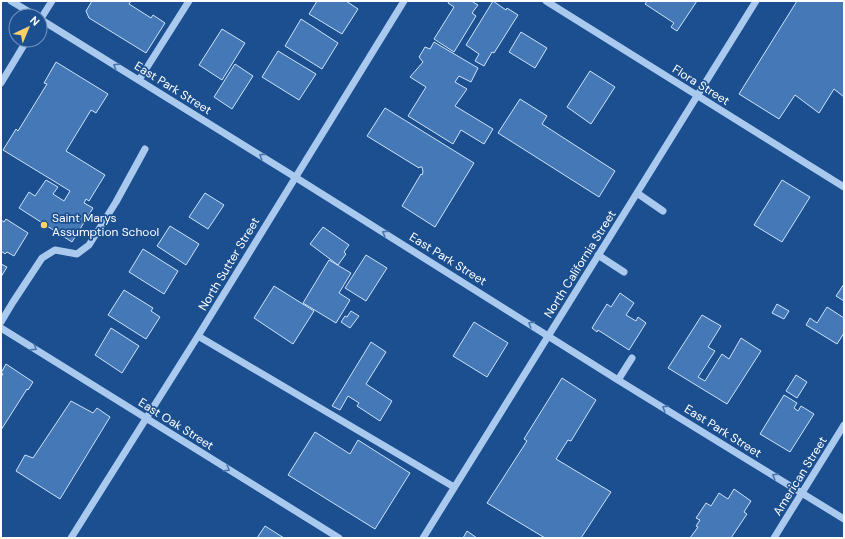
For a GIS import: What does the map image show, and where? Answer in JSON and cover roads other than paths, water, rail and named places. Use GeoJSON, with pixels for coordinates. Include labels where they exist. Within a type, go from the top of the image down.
{"type":"FeatureCollection","features":[{"type":"Feature","properties":{"kind":"street"},"geometry":{"type":"LineString","coordinates":[[12,1],[23,8]]}},
{"type":"Feature","properties":{"kind":"street"},"geometry":{"type":"LineString","coordinates":[[139,80],[189,1]]}},
{"type":"Feature","properties":{"kind":"street","name":"North Sutter Street"},"geometry":{"type":"LineString","coordinates":[[71,538],[198,336],[404,1]]}},
{"type":"Feature","properties":{"kind":"street","name":"Flora Street"},"geometry":{"type":"LineString","coordinates":[[546,1],[844,187]]}},
{"type":"Feature","properties":{"kind":"street","name":"North California Street"},"geometry":{"type":"LineString","coordinates":[[423,538],[756,1]]}},
{"type":"Feature","properties":{"kind":"street","name":"East Park Street"},"geometry":{"type":"LineString","coordinates":[[48,24],[549,335],[618,380],[844,519]]}},
{"type":"Feature","properties":{"kind":"street"},"geometry":{"type":"LineString","coordinates":[[1,83],[23,48]]}},
{"type":"Feature","properties":{"kind":"street"},"geometry":{"type":"LineString","coordinates":[[1,322],[12,302],[42,258],[55,250],[78,254],[89,245],[116,202],[145,149]]}},
{"type":"Feature","properties":{"kind":"street"},"geometry":{"type":"LineString","coordinates":[[637,193],[663,211]]}},
{"type":"Feature","properties":{"kind":"street"},"geometry":{"type":"LineString","coordinates":[[598,255],[624,272]]}},
{"type":"Feature","properties":{"kind":"street","name":"East Oak Street"},"geometry":{"type":"LineString","coordinates":[[1,328],[339,538]]}},
{"type":"Feature","properties":{"kind":"street"},"geometry":{"type":"LineString","coordinates":[[198,336],[454,487]]}},
{"type":"Feature","properties":{"kind":"street"},"geometry":{"type":"LineString","coordinates":[[618,380],[632,358]]}},
{"type":"Feature","properties":{"kind":"street","name":"American Street"},"geometry":{"type":"LineString","coordinates":[[774,538],[844,425]]}},
{"type":"Feature","properties":{"kind":"place","name":"Saint Marys Assumption School"},"geometry":{"type":"Point","coordinates":[44,225]}}]}
